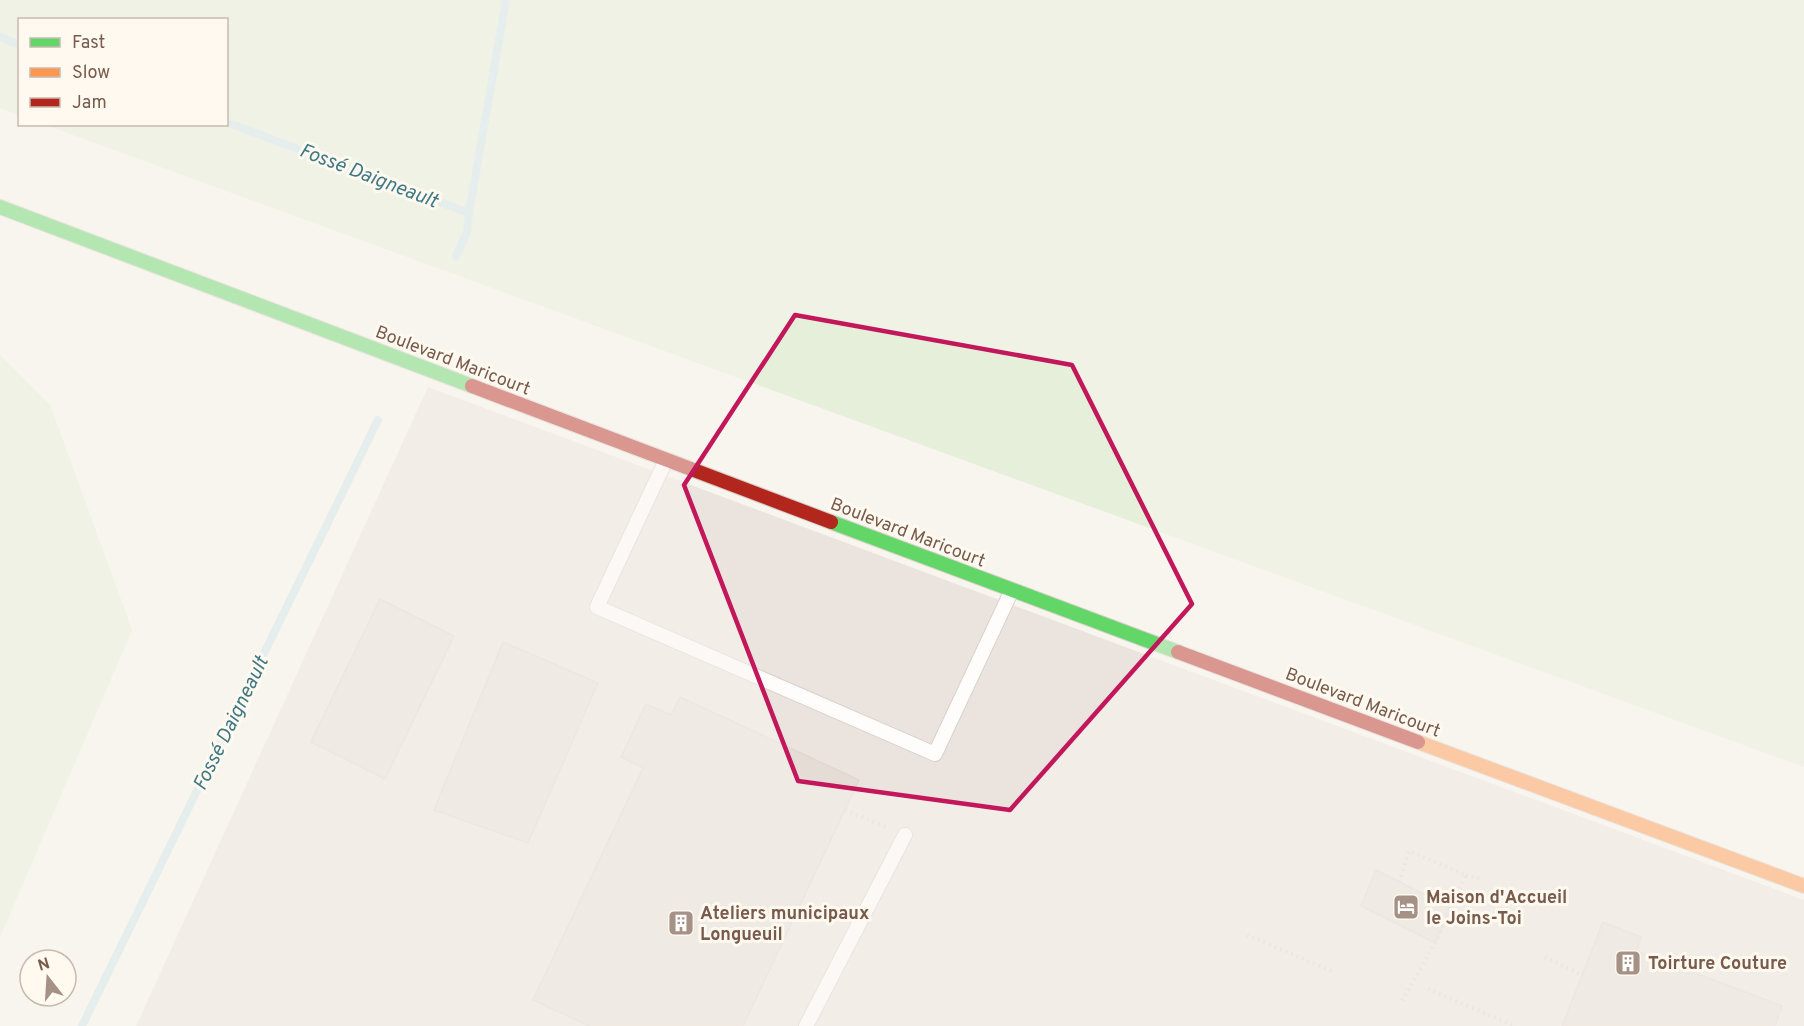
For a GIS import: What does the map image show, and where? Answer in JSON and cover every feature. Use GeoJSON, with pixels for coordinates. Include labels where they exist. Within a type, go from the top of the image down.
{"type":"FeatureCollection","features":[{"type":"Feature","properties":{"kind":"street","name":"Boulevard Maricourt"},"geometry":{"type":"LineString","coordinates":[[0,207],[666,460],[1804,886]]}},
{"type":"Feature","properties":{"kind":"lane"},"geometry":{"type":"LineString","coordinates":[[666,460],[597,607],[935,754],[1012,590]]}},
{"type":"Feature","properties":{"kind":"lane"},"geometry":{"type":"LineString","coordinates":[[807,1026],[904,835]]}},
{"type":"Feature","properties":{"kind":"path"},"geometry":{"type":"LineString","coordinates":[[845,810],[904,835]]}},
{"type":"Feature","properties":{"kind":"path"},"geometry":{"type":"LineString","coordinates":[[1399,882],[1409,851],[1466,875],[1484,879]]}},
{"type":"Feature","properties":{"kind":"path"},"geometry":{"type":"LineString","coordinates":[[1400,1004],[1435,943],[1466,875]]}},
{"type":"Feature","properties":{"kind":"path"},"geometry":{"type":"LineString","coordinates":[[1247,935],[1334,972]]}},
{"type":"Feature","properties":{"kind":"path"},"geometry":{"type":"LineString","coordinates":[[1545,957],[1582,975]]}},
{"type":"Feature","properties":{"kind":"path"},"geometry":{"type":"LineString","coordinates":[[1428,989],[1515,1026]]}},
{"type":"Feature","properties":{"kind":"highlighted area"},"geometry":{"type":"Polygon","coordinates":[[[795,315],[1072,365],[1192,604],[1010,810],[798,781],[684,485],[795,315]]]}},
{"type":"Feature","properties":{"kind":"shaded area"},"geometry":{"type":"Polygon","coordinates":[[[428,387],[1804,900],[1804,1026],[136,1026],[428,387]]]}},
{"type":"Feature","properties":{"kind":"green space"},"geometry":{"type":"Polygon","coordinates":[[[0,0],[1804,0],[1804,767],[49,126],[228,126],[228,18],[18,18],[18,115],[0,108],[0,0]]]}},
{"type":"Feature","properties":{"kind":"green space"},"geometry":{"type":"Polygon","coordinates":[[[0,355],[50,405],[132,630],[0,937],[0,355]]]}},
{"type":"Feature","properties":{"kind":"building"},"geometry":{"type":"Polygon","coordinates":[[[380,599],[454,636],[385,779],[311,742],[380,599]]]}},
{"type":"Feature","properties":{"kind":"building"},"geometry":{"type":"Polygon","coordinates":[[[503,642],[598,683],[528,843],[434,810],[503,642]]]}},
{"type":"Feature","properties":{"kind":"building","name":"Ateliers municipaux Longueuil"},"geometry":{"type":"Polygon","coordinates":[[[680,697],[859,780],[743,1026],[589,1026],[533,1000],[643,768],[621,757],[646,704],[671,715],[680,697]]]}},
{"type":"Feature","properties":{"kind":"building","name":"Maison d'Accueil le Joins-Toi"},"geometry":{"type":"Polygon","coordinates":[[[1376,870],[1451,908],[1435,943],[1361,906],[1376,870]]]}},
{"type":"Feature","properties":{"kind":"building","name":"Toirture Couture"},"geometry":{"type":"Polygon","coordinates":[[[1603,922],[1641,937],[1637,951],[1782,1006],[1775,1026],[1562,1026],[1603,922]]]}},
{"type":"Feature","properties":{"kind":"waterway"},"geometry":{"type":"LineString","coordinates":[[469,213],[506,0]]}},
{"type":"Feature","properties":{"kind":"waterway","name":"Fossé Daigneault"},"geometry":{"type":"LineString","coordinates":[[0,37],[18,44]]}},
{"type":"Feature","properties":{"kind":"waterway","name":"Fossé Daigneault"},"geometry":{"type":"LineString","coordinates":[[228,123],[469,213],[467,232],[456,256]]}},
{"type":"Feature","properties":{"kind":"waterway","name":"Fossé Daigneault"},"geometry":{"type":"LineString","coordinates":[[82,1026],[378,420]]}},
{"type":"Feature","properties":{"kind":"traffic: fast"},"geometry":{"type":"LineString","coordinates":[[0,207],[472,386]]}},
{"type":"Feature","properties":{"kind":"traffic: fast"},"geometry":{"type":"LineString","coordinates":[[831,522],[1178,652]]}},
{"type":"Feature","properties":{"kind":"traffic: slow"},"geometry":{"type":"LineString","coordinates":[[1418,742],[1804,886]]}},
{"type":"Feature","properties":{"kind":"traffic: jam"},"geometry":{"type":"LineString","coordinates":[[472,386],[831,522]]}},
{"type":"Feature","properties":{"kind":"traffic: jam"},"geometry":{"type":"LineString","coordinates":[[1178,652],[1418,742]]}},
{"type":"Feature","properties":{"kind":"place","name":"Maison d'Accueil le Joins-Toi"},"geometry":{"type":"Point","coordinates":[1406,907]}},
{"type":"Feature","properties":{"kind":"place","name":"Ateliers municipaux Longueuil"},"geometry":{"type":"Point","coordinates":[681,923]}},
{"type":"Feature","properties":{"kind":"place","name":"Toirture Couture"},"geometry":{"type":"Point","coordinates":[1628,963]}}]}
